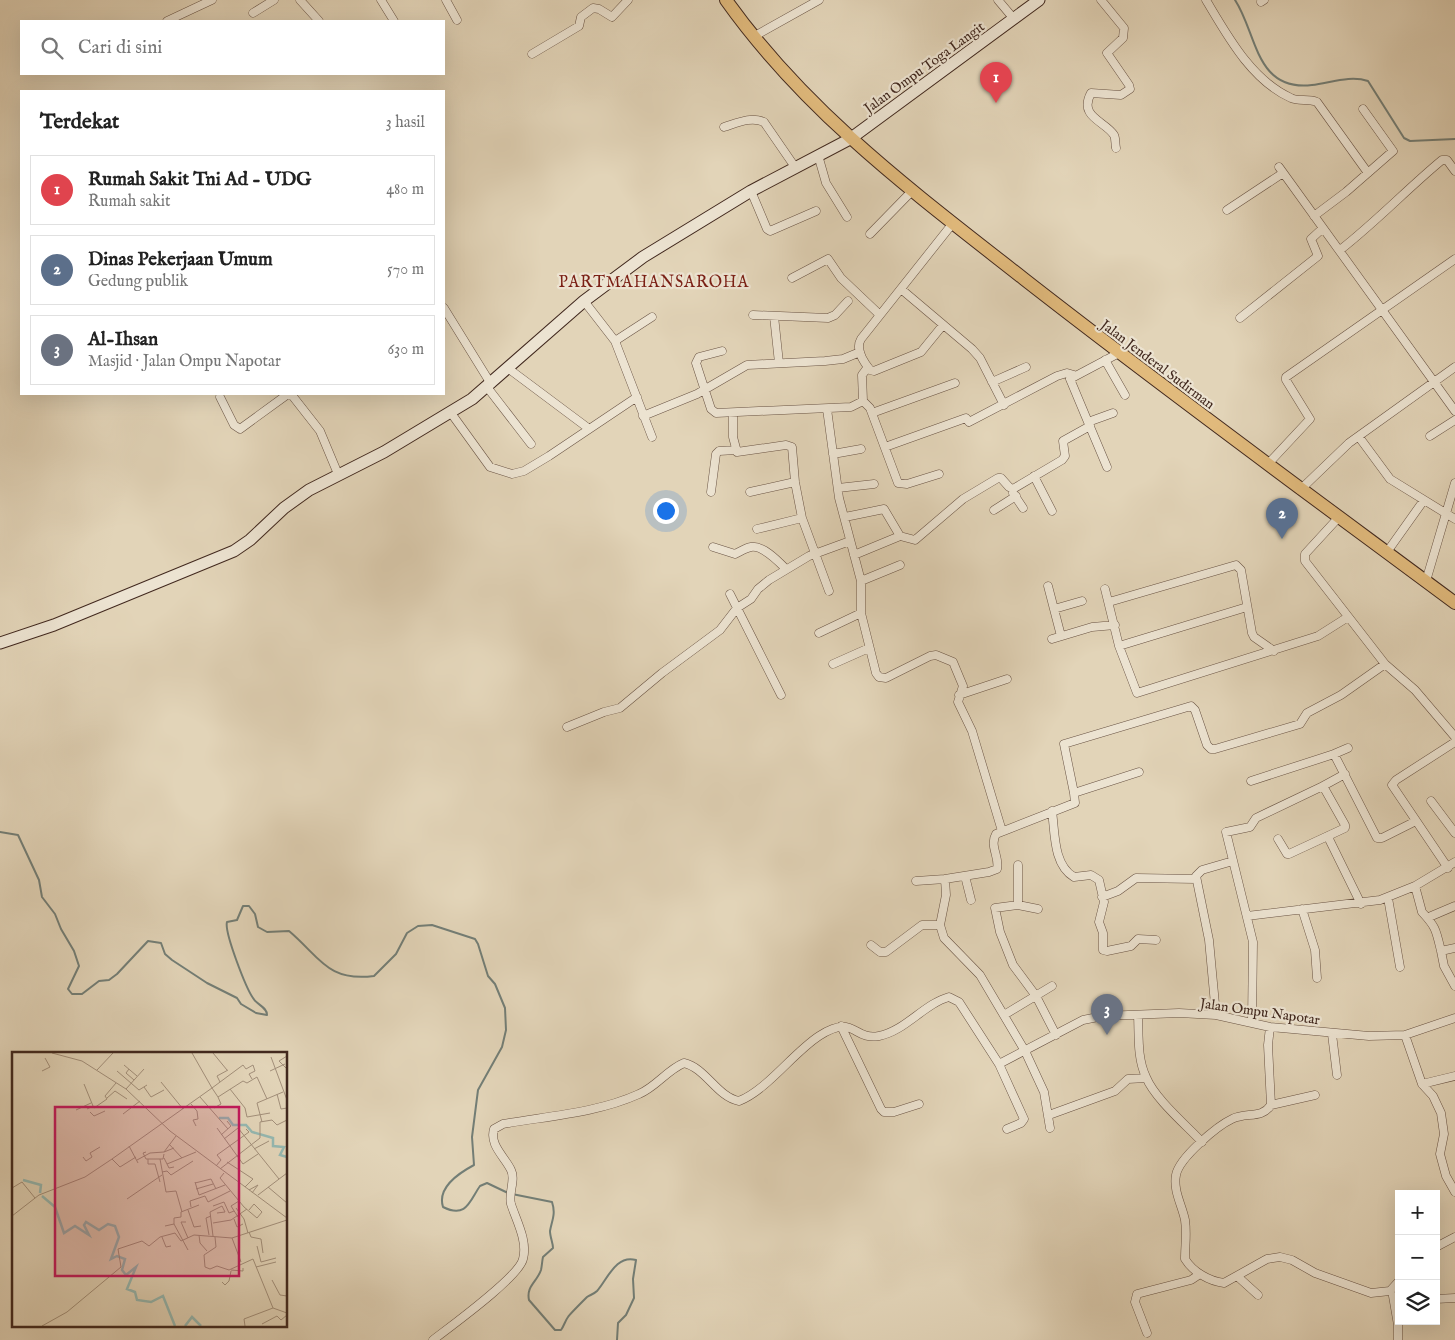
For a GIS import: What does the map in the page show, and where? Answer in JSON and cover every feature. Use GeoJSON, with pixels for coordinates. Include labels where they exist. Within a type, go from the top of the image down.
{"type":"FeatureCollection","features":[{"type":"Feature","properties":{"kind":"highway","name":"Jalan Jenderal Sudirman"},"geometry":{"type":"LineString","coordinates":[[726,0],[753,37],[778,66],[850,139],[953,223],[1119,353],[1300,490],[1455,603]]}},
{"type":"Feature","properties":{"kind":"main road","name":"Jalan Ompu Toga Langit"},"geometry":{"type":"LineString","coordinates":[[0,643],[54,624],[234,551],[250,540],[284,508],[309,490],[384,452],[451,413],[509,369],[542,336],[584,301],[643,257],[751,191],[850,139],[1039,0]]}},
{"type":"Feature","properties":{"kind":"street"},"geometry":{"type":"LineString","coordinates":[[169,20],[212,0]]}},
{"type":"Feature","properties":{"kind":"street"},"geometry":{"type":"LineString","coordinates":[[253,13],[272,0]]}},
{"type":"Feature","properties":{"kind":"street"},"geometry":{"type":"LineString","coordinates":[[300,0],[318,20]]}},
{"type":"Feature","properties":{"kind":"street"},"geometry":{"type":"LineString","coordinates":[[308,8],[312,0]]}},
{"type":"Feature","properties":{"kind":"street"},"geometry":{"type":"LineString","coordinates":[[382,0],[393,20]]}},
{"type":"Feature","properties":{"kind":"street"},"geometry":{"type":"LineString","coordinates":[[446,0],[457,20]]}},
{"type":"Feature","properties":{"kind":"street"},"geometry":{"type":"LineString","coordinates":[[532,54],[579,26],[581,17],[593,8],[599,9],[612,17],[628,0]]}},
{"type":"Feature","properties":{"kind":"street"},"geometry":{"type":"LineString","coordinates":[[753,37],[819,0]]}},
{"type":"Feature","properties":{"kind":"street"},"geometry":{"type":"LineString","coordinates":[[998,0],[1014,19]]}},
{"type":"Feature","properties":{"kind":"street"},"geometry":{"type":"LineString","coordinates":[[1101,0],[1124,28],[1123,38],[1107,53],[1129,85],[1130,90],[1121,95],[1091,93],[1088,109],[1090,114],[1113,134],[1116,148]]}},
{"type":"Feature","properties":{"kind":"street"},"geometry":{"type":"LineString","coordinates":[[1206,0],[1238,51],[1260,76],[1288,97],[1317,102],[1368,173]]}},
{"type":"Feature","properties":{"kind":"street"},"geometry":{"type":"LineString","coordinates":[[1314,216],[1394,150],[1363,109]]}},
{"type":"Feature","properties":{"kind":"street"},"geometry":{"type":"LineString","coordinates":[[724,127],[753,120],[764,122],[795,167]]}},
{"type":"Feature","properties":{"kind":"street"},"geometry":{"type":"LineString","coordinates":[[818,155],[826,183],[847,217]]}},
{"type":"Feature","properties":{"kind":"street"},"geometry":{"type":"LineString","coordinates":[[1340,250],[1370,226],[1378,216],[1442,160],[1447,160],[1455,171]]}},
{"type":"Feature","properties":{"kind":"street"},"geometry":{"type":"LineString","coordinates":[[1227,210],[1281,170],[1455,411]]}},
{"type":"Feature","properties":{"kind":"street"},"geometry":{"type":"LineString","coordinates":[[870,234],[913,190]]}},
{"type":"Feature","properties":{"kind":"street"},"geometry":{"type":"LineString","coordinates":[[751,191],[767,229],[770,231],[816,211]]}},
{"type":"Feature","properties":{"kind":"street"},"geometry":{"type":"LineString","coordinates":[[943,325],[917,355],[876,371],[868,367],[860,352],[859,343],[953,223]]}},
{"type":"Feature","properties":{"kind":"street"},"geometry":{"type":"LineString","coordinates":[[1240,318],[1318,256],[1312,239],[1323,228]]}},
{"type":"Feature","properties":{"kind":"street"},"geometry":{"type":"LineString","coordinates":[[1267,465],[1310,419],[1286,380],[1286,376],[1384,311],[1455,259]]}},
{"type":"Feature","properties":{"kind":"street"},"geometry":{"type":"LineString","coordinates":[[792,278],[828,260],[841,278],[880,315]]}},
{"type":"Feature","properties":{"kind":"street"},"geometry":{"type":"LineString","coordinates":[[901,289],[977,354],[1004,405]]}},
{"type":"Feature","properties":{"kind":"street"},"geometry":{"type":"LineString","coordinates":[[584,301],[615,341],[652,438]]}},
{"type":"Feature","properties":{"kind":"street"},"geometry":{"type":"LineString","coordinates":[[753,315],[828,318],[835,316],[848,302]]}},
{"type":"Feature","properties":{"kind":"street"},"geometry":{"type":"LineString","coordinates":[[445,310],[489,385],[532,444]]}},
{"type":"Feature","properties":{"kind":"street"},"geometry":{"type":"LineString","coordinates":[[774,316],[779,362]]}},
{"type":"Feature","properties":{"kind":"street"},"geometry":{"type":"LineString","coordinates":[[615,341],[652,317]]}},
{"type":"Feature","properties":{"kind":"street"},"geometry":{"type":"LineString","coordinates":[[722,351],[696,360],[696,368],[713,411],[733,413],[827,410],[851,407],[863,401]]}},
{"type":"Feature","properties":{"kind":"street"},"geometry":{"type":"LineString","coordinates":[[644,416],[705,390],[747,365],[843,359],[860,352]]}},
{"type":"Feature","properties":{"kind":"street"},"geometry":{"type":"LineString","coordinates":[[1107,467],[1070,382],[1074,375],[1119,353]]}},
{"type":"Feature","properties":{"kind":"street"},"geometry":{"type":"LineString","coordinates":[[1105,360],[1124,396]]}},
{"type":"Feature","properties":{"kind":"street"},"geometry":{"type":"LineString","coordinates":[[863,401],[862,375],[868,367]]}},
{"type":"Feature","properties":{"kind":"street"},"geometry":{"type":"LineString","coordinates":[[992,382],[1026,367]]}},
{"type":"Feature","properties":{"kind":"street"},"geometry":{"type":"LineString","coordinates":[[1300,490],[1337,453],[1455,367]]}},
{"type":"Feature","properties":{"kind":"street"},"geometry":{"type":"LineString","coordinates":[[509,369],[588,428]]}},
{"type":"Feature","properties":{"kind":"street"},"geometry":{"type":"LineString","coordinates":[[884,446],[966,418],[969,422],[1057,376],[1067,373],[1074,375]]}},
{"type":"Feature","properties":{"kind":"street"},"geometry":{"type":"LineString","coordinates":[[872,413],[955,382]]}},
{"type":"Feature","properties":{"kind":"street"},"geometry":{"type":"LineString","coordinates":[[220,397],[234,425],[240,429],[289,395]]}},
{"type":"Feature","properties":{"kind":"street"},"geometry":{"type":"LineString","coordinates":[[291,395],[320,431],[338,474]]}},
{"type":"Feature","properties":{"kind":"street"},"geometry":{"type":"LineString","coordinates":[[451,413],[490,467],[504,473],[524,471],[637,397]]}},
{"type":"Feature","properties":{"kind":"street"},"geometry":{"type":"LineString","coordinates":[[863,401],[869,405],[898,483],[907,484],[939,474]]}},
{"type":"Feature","properties":{"kind":"street"},"geometry":{"type":"LineString","coordinates":[[827,410],[838,488],[861,581],[861,613],[876,673],[882,678],[930,656],[945,657],[953,662],[963,686],[958,702],[972,731],[1002,831]]}},
{"type":"Feature","properties":{"kind":"street"},"geometry":{"type":"LineString","coordinates":[[733,413],[736,450]]}},
{"type":"Feature","properties":{"kind":"street"},"geometry":{"type":"LineString","coordinates":[[1011,489],[1064,459],[1064,440],[1089,424],[1113,413]]}},
{"type":"Feature","properties":{"kind":"street"},"geometry":{"type":"LineString","coordinates":[[1430,436],[1455,420]]}},
{"type":"Feature","properties":{"kind":"street"},"geometry":{"type":"LineString","coordinates":[[1359,436],[1388,476],[1455,519]]}},
{"type":"Feature","properties":{"kind":"street"},"geometry":{"type":"LineString","coordinates":[[711,492],[716,454],[719,451],[736,450],[744,453],[790,445],[793,450],[795,482],[802,518],[829,591]]}},
{"type":"Feature","properties":{"kind":"street"},"geometry":{"type":"LineString","coordinates":[[833,454],[862,449]]}},
{"type":"Feature","properties":{"kind":"street"},"geometry":{"type":"LineString","coordinates":[[1034,476],[1052,511]]}},
{"type":"Feature","properties":{"kind":"street"},"geometry":{"type":"LineString","coordinates":[[845,517],[884,508],[900,536],[911,541],[915,540],[963,499],[999,477],[1011,489],[1023,508]]}},
{"type":"Feature","properties":{"kind":"street"},"geometry":{"type":"LineString","coordinates":[[750,492],[795,482]]}},
{"type":"Feature","properties":{"kind":"street"},"geometry":{"type":"LineString","coordinates":[[1426,581],[1455,483]]}},
{"type":"Feature","properties":{"kind":"street"},"geometry":{"type":"LineString","coordinates":[[838,488],[874,484]]}},
{"type":"Feature","properties":{"kind":"street"},"geometry":{"type":"LineString","coordinates":[[994,510],[1016,496]]}},
{"type":"Feature","properties":{"kind":"street"},"geometry":{"type":"LineString","coordinates":[[1386,552],[1424,500]]}},
{"type":"Feature","properties":{"kind":"street"},"geometry":{"type":"LineString","coordinates":[[1339,517],[1304,554],[1304,558],[1385,664],[1415,690],[1455,737]]}},
{"type":"Feature","properties":{"kind":"street"},"geometry":{"type":"LineString","coordinates":[[757,529],[802,518]]}},
{"type":"Feature","properties":{"kind":"street"},"geometry":{"type":"LineString","coordinates":[[854,555],[900,536]]}},
{"type":"Feature","properties":{"kind":"street"},"geometry":{"type":"LineString","coordinates":[[567,727],[624,705],[662,672],[720,630],[737,608],[751,599],[758,589],[786,569],[814,554],[850,540]]}},
{"type":"Feature","properties":{"kind":"street"},"geometry":{"type":"LineString","coordinates":[[713,546],[735,554],[749,547],[758,548],[773,557],[786,569]]}},
{"type":"Feature","properties":{"kind":"street"},"geometry":{"type":"LineString","coordinates":[[861,581],[900,565]]}},
{"type":"Feature","properties":{"kind":"street"},"geometry":{"type":"LineString","coordinates":[[1109,602],[1236,565],[1241,570],[1254,637],[1274,651]]}},
{"type":"Feature","properties":{"kind":"street"},"geometry":{"type":"LineString","coordinates":[[1048,586],[1061,636]]}},
{"type":"Feature","properties":{"kind":"street"},"geometry":{"type":"LineString","coordinates":[[1105,588],[1119,646],[1134,690],[1141,694],[1318,636],[1348,617]]}},
{"type":"Feature","properties":{"kind":"street"},"geometry":{"type":"LineString","coordinates":[[730,594],[781,695]]}},
{"type":"Feature","properties":{"kind":"street"},"geometry":{"type":"LineString","coordinates":[[1054,609],[1082,601]]}},
{"type":"Feature","properties":{"kind":"street"},"geometry":{"type":"LineString","coordinates":[[1119,646],[1247,607]]}},
{"type":"Feature","properties":{"kind":"street"},"geometry":{"type":"LineString","coordinates":[[819,633],[861,613]]}},
{"type":"Feature","properties":{"kind":"street"},"geometry":{"type":"LineString","coordinates":[[1052,639],[1092,627],[1115,624]]}},
{"type":"Feature","properties":{"kind":"street"},"geometry":{"type":"LineString","coordinates":[[833,664],[869,648]]}},
{"type":"Feature","properties":{"kind":"street"},"geometry":{"type":"LineString","coordinates":[[916,881],[945,879],[997,869],[993,840],[996,834],[1075,803],[1064,744],[1191,706],[1196,710],[1207,745],[1211,749],[1215,749],[1300,724],[1307,714],[1341,695],[1385,664]]}},
{"type":"Feature","properties":{"kind":"street"},"geometry":{"type":"LineString","coordinates":[[959,695],[1007,679]]}},
{"type":"Feature","properties":{"kind":"street"},"geometry":{"type":"LineString","coordinates":[[1448,868],[1393,789],[1393,783],[1455,742]]}},
{"type":"Feature","properties":{"kind":"street"},"geometry":{"type":"LineString","coordinates":[[1251,781],[1348,748]]}},
{"type":"Feature","properties":{"kind":"street"},"geometry":{"type":"LineString","coordinates":[[1334,754],[1377,838],[1382,838],[1416,821]]}},
{"type":"Feature","properties":{"kind":"street"},"geometry":{"type":"LineString","coordinates":[[1074,793],[1139,772]]}},
{"type":"Feature","properties":{"kind":"street"},"geometry":{"type":"LineString","coordinates":[[1252,1022],[1253,942],[1226,832],[1250,826],[1256,818],[1345,774]]}},
{"type":"Feature","properties":{"kind":"street"},"geometry":{"type":"LineString","coordinates":[[1278,839],[1288,854],[1328,837],[1346,826],[1323,786]]}},
{"type":"Feature","properties":{"kind":"street"},"geometry":{"type":"LineString","coordinates":[[1432,801],[1455,832]]}},
{"type":"Feature","properties":{"kind":"street"},"geometry":{"type":"LineString","coordinates":[[1052,811],[1056,845],[1061,864],[1074,877],[1091,875],[1097,877],[1104,907],[1099,922],[1104,951],[1131,946],[1138,939],[1156,940]]}},
{"type":"Feature","properties":{"kind":"street"},"geometry":{"type":"LineString","coordinates":[[1328,837],[1360,904]]}},
{"type":"Feature","properties":{"kind":"street"},"geometry":{"type":"LineString","coordinates":[[1216,1015],[1209,940],[1196,879],[1197,872],[1233,861]]}},
{"type":"Feature","properties":{"kind":"street"},"geometry":{"type":"LineString","coordinates":[[1247,916],[1360,904],[1388,898],[1415,886],[1448,868],[1455,862]]}},
{"type":"Feature","properties":{"kind":"street"},"geometry":{"type":"LineString","coordinates":[[1018,865],[1018,905]]}},
{"type":"Feature","properties":{"kind":"street"},"geometry":{"type":"LineString","coordinates":[[965,876],[971,900]]}},
{"type":"Feature","properties":{"kind":"street"},"geometry":{"type":"LineString","coordinates":[[1102,897],[1118,892],[1136,878],[1196,879]]}},
{"type":"Feature","properties":{"kind":"street"},"geometry":{"type":"LineString","coordinates":[[945,879],[946,895],[940,925],[944,938],[980,975],[1025,1051],[1044,1092],[1050,1128]]}},
{"type":"Feature","properties":{"kind":"street"},"geometry":{"type":"LineString","coordinates":[[1415,886],[1422,912],[1429,916],[1435,927],[1444,966],[1455,986]]}},
{"type":"Feature","properties":{"kind":"street"},"geometry":{"type":"LineString","coordinates":[[1388,898],[1400,968]]}},
{"type":"Feature","properties":{"kind":"street"},"geometry":{"type":"LineString","coordinates":[[1038,909],[1018,905],[996,907],[998,924],[1013,965],[1036,996],[1056,1035]]}},
{"type":"Feature","properties":{"kind":"street"},"geometry":{"type":"LineString","coordinates":[[1429,916],[1455,906]]}},
{"type":"Feature","properties":{"kind":"street"},"geometry":{"type":"LineString","coordinates":[[1302,909],[1315,950],[1317,978]]}},
{"type":"Feature","properties":{"kind":"street"},"geometry":{"type":"LineString","coordinates":[[871,945],[878,951],[886,952],[922,926],[940,925]]}},
{"type":"Feature","properties":{"kind":"street"},"geometry":{"type":"LineString","coordinates":[[1441,951],[1455,948]]}},
{"type":"Feature","properties":{"kind":"street"},"geometry":{"type":"LineString","coordinates":[[1004,1015],[1052,986]]}},
{"type":"Feature","properties":{"kind":"street"},"geometry":{"type":"LineString","coordinates":[[433,1340],[519,1268],[524,1259],[524,1247],[510,1198],[512,1170],[493,1141],[493,1134],[497,1126],[594,1108],[628,1098],[656,1085],[684,1063],[692,1066],[732,1100],[742,1100],[818,1037],[841,1026],[878,1036],[888,1033],[942,1000],[951,998],[959,1002],[999,1064],[1024,1119],[1021,1123],[1008,1129]]}},
{"type":"Feature","properties":{"kind":"street","name":"Jalan Ompu Napotar"},"geometry":{"type":"LineString","coordinates":[[999,1064],[1090,1017],[1179,1013],[1216,1015],[1270,1027],[1369,1036],[1405,1034],[1455,1018]]}},
{"type":"Feature","properties":{"kind":"street"},"geometry":{"type":"LineString","coordinates":[[1138,1015],[1141,1060],[1146,1078],[1155,1091],[1202,1142]]}},
{"type":"Feature","properties":{"kind":"street"},"geometry":{"type":"LineString","coordinates":[[841,1026],[881,1109],[884,1112],[894,1112],[919,1104]]}},
{"type":"Feature","properties":{"kind":"street"},"geometry":{"type":"LineString","coordinates":[[1270,1027],[1268,1045],[1271,1105]]}},
{"type":"Feature","properties":{"kind":"street"},"geometry":{"type":"LineString","coordinates":[[1332,1034],[1337,1075]]}},
{"type":"Feature","properties":{"kind":"street"},"geometry":{"type":"LineString","coordinates":[[1405,1034],[1422,1084],[1438,1103],[1444,1122],[1440,1154],[1446,1176],[1455,1192]]}},
{"type":"Feature","properties":{"kind":"street"},"geometry":{"type":"LineString","coordinates":[[1422,1084],[1455,1076]]}},
{"type":"Feature","properties":{"kind":"street"},"geometry":{"type":"LineString","coordinates":[[1049,1115],[1117,1090],[1128,1079],[1146,1078]]}},
{"type":"Feature","properties":{"kind":"street"},"geometry":{"type":"LineString","coordinates":[[1315,1095],[1271,1105],[1260,1114],[1233,1118],[1202,1142],[1179,1168],[1175,1184],[1184,1218],[1185,1259],[1200,1274],[1216,1282],[1224,1283],[1267,1259],[1280,1257],[1292,1260],[1315,1273],[1371,1293],[1395,1295]]}},
{"type":"Feature","properties":{"kind":"street"},"geometry":{"type":"LineString","coordinates":[[1440,1245],[1455,1237]]}},
{"type":"Feature","properties":{"kind":"street"},"geometry":{"type":"LineString","coordinates":[[1147,1333],[1135,1302],[1136,1294],[1191,1280],[1200,1274]]}},
{"type":"Feature","properties":{"kind":"street"},"geometry":{"type":"LineString","coordinates":[[1236,1276],[1258,1295]]}},
{"type":"Feature","properties":{"kind":"street"},"geometry":{"type":"LineString","coordinates":[[1440,1299],[1455,1298]]}},
{"type":"Feature","properties":{"kind":"street"},"geometry":{"type":"LineString","coordinates":[[1398,1325],[1398,1340]]}},
{"type":"Feature","properties":{"kind":"waterway"},"geometry":{"type":"LineString","coordinates":[[1235,0],[1260,58],[1268,70],[1279,79],[1293,85],[1312,85],[1347,79],[1368,81],[1404,138],[1410,141],[1455,139]]}},
{"type":"Feature","properties":{"kind":"waterway"},"geometry":{"type":"LineString","coordinates":[[0,832],[18,835],[39,880],[42,897],[55,914],[61,929],[74,951],[79,966],[68,989],[72,994],[82,994],[99,981],[109,980],[148,941],[161,943],[165,954],[172,960],[207,983],[237,998],[241,1004],[256,1013],[267,1015],[267,1012],[250,992],[236,960],[227,928],[227,922],[237,920],[243,906],[249,906],[255,914],[258,927],[267,932],[289,931],[326,966],[345,975],[358,977],[374,976],[396,954],[407,933],[418,926],[432,925],[475,939],[488,976],[495,984],[505,1008],[506,1030],[502,1047],[478,1090],[472,1137],[474,1165],[462,1172],[446,1187],[442,1200],[443,1207],[458,1211],[463,1209],[480,1186],[487,1183],[508,1193]]}},
{"type":"Feature","properties":{"kind":"waterway"},"geometry":{"type":"LineString","coordinates":[[512,1194],[552,1202],[554,1214],[550,1231],[553,1248],[543,1257],[541,1270],[528,1295],[529,1300],[555,1330],[561,1330],[569,1316],[587,1297],[597,1291],[618,1264],[629,1259],[636,1260],[633,1279],[634,1298],[626,1315],[618,1323],[617,1340]]}},
{"type":"Feature","properties":{"kind":"place","name":"Rumah Sakit Tni Ad - UDG"},"geometry":{"type":"Point","coordinates":[996,103]}},
{"type":"Feature","properties":{"kind":"place","name":"Dinas Pekerjaan Umum"},"geometry":{"type":"Point","coordinates":[1282,539]}},
{"type":"Feature","properties":{"kind":"place","name":"Al-Ihsan"},"geometry":{"type":"Point","coordinates":[1107,1035]}},
{"type":"Feature","properties":{"kind":"district","name":"PARTMAHANSAROHA"},"geometry":{"type":"Point","coordinates":[654,281]}}]}
